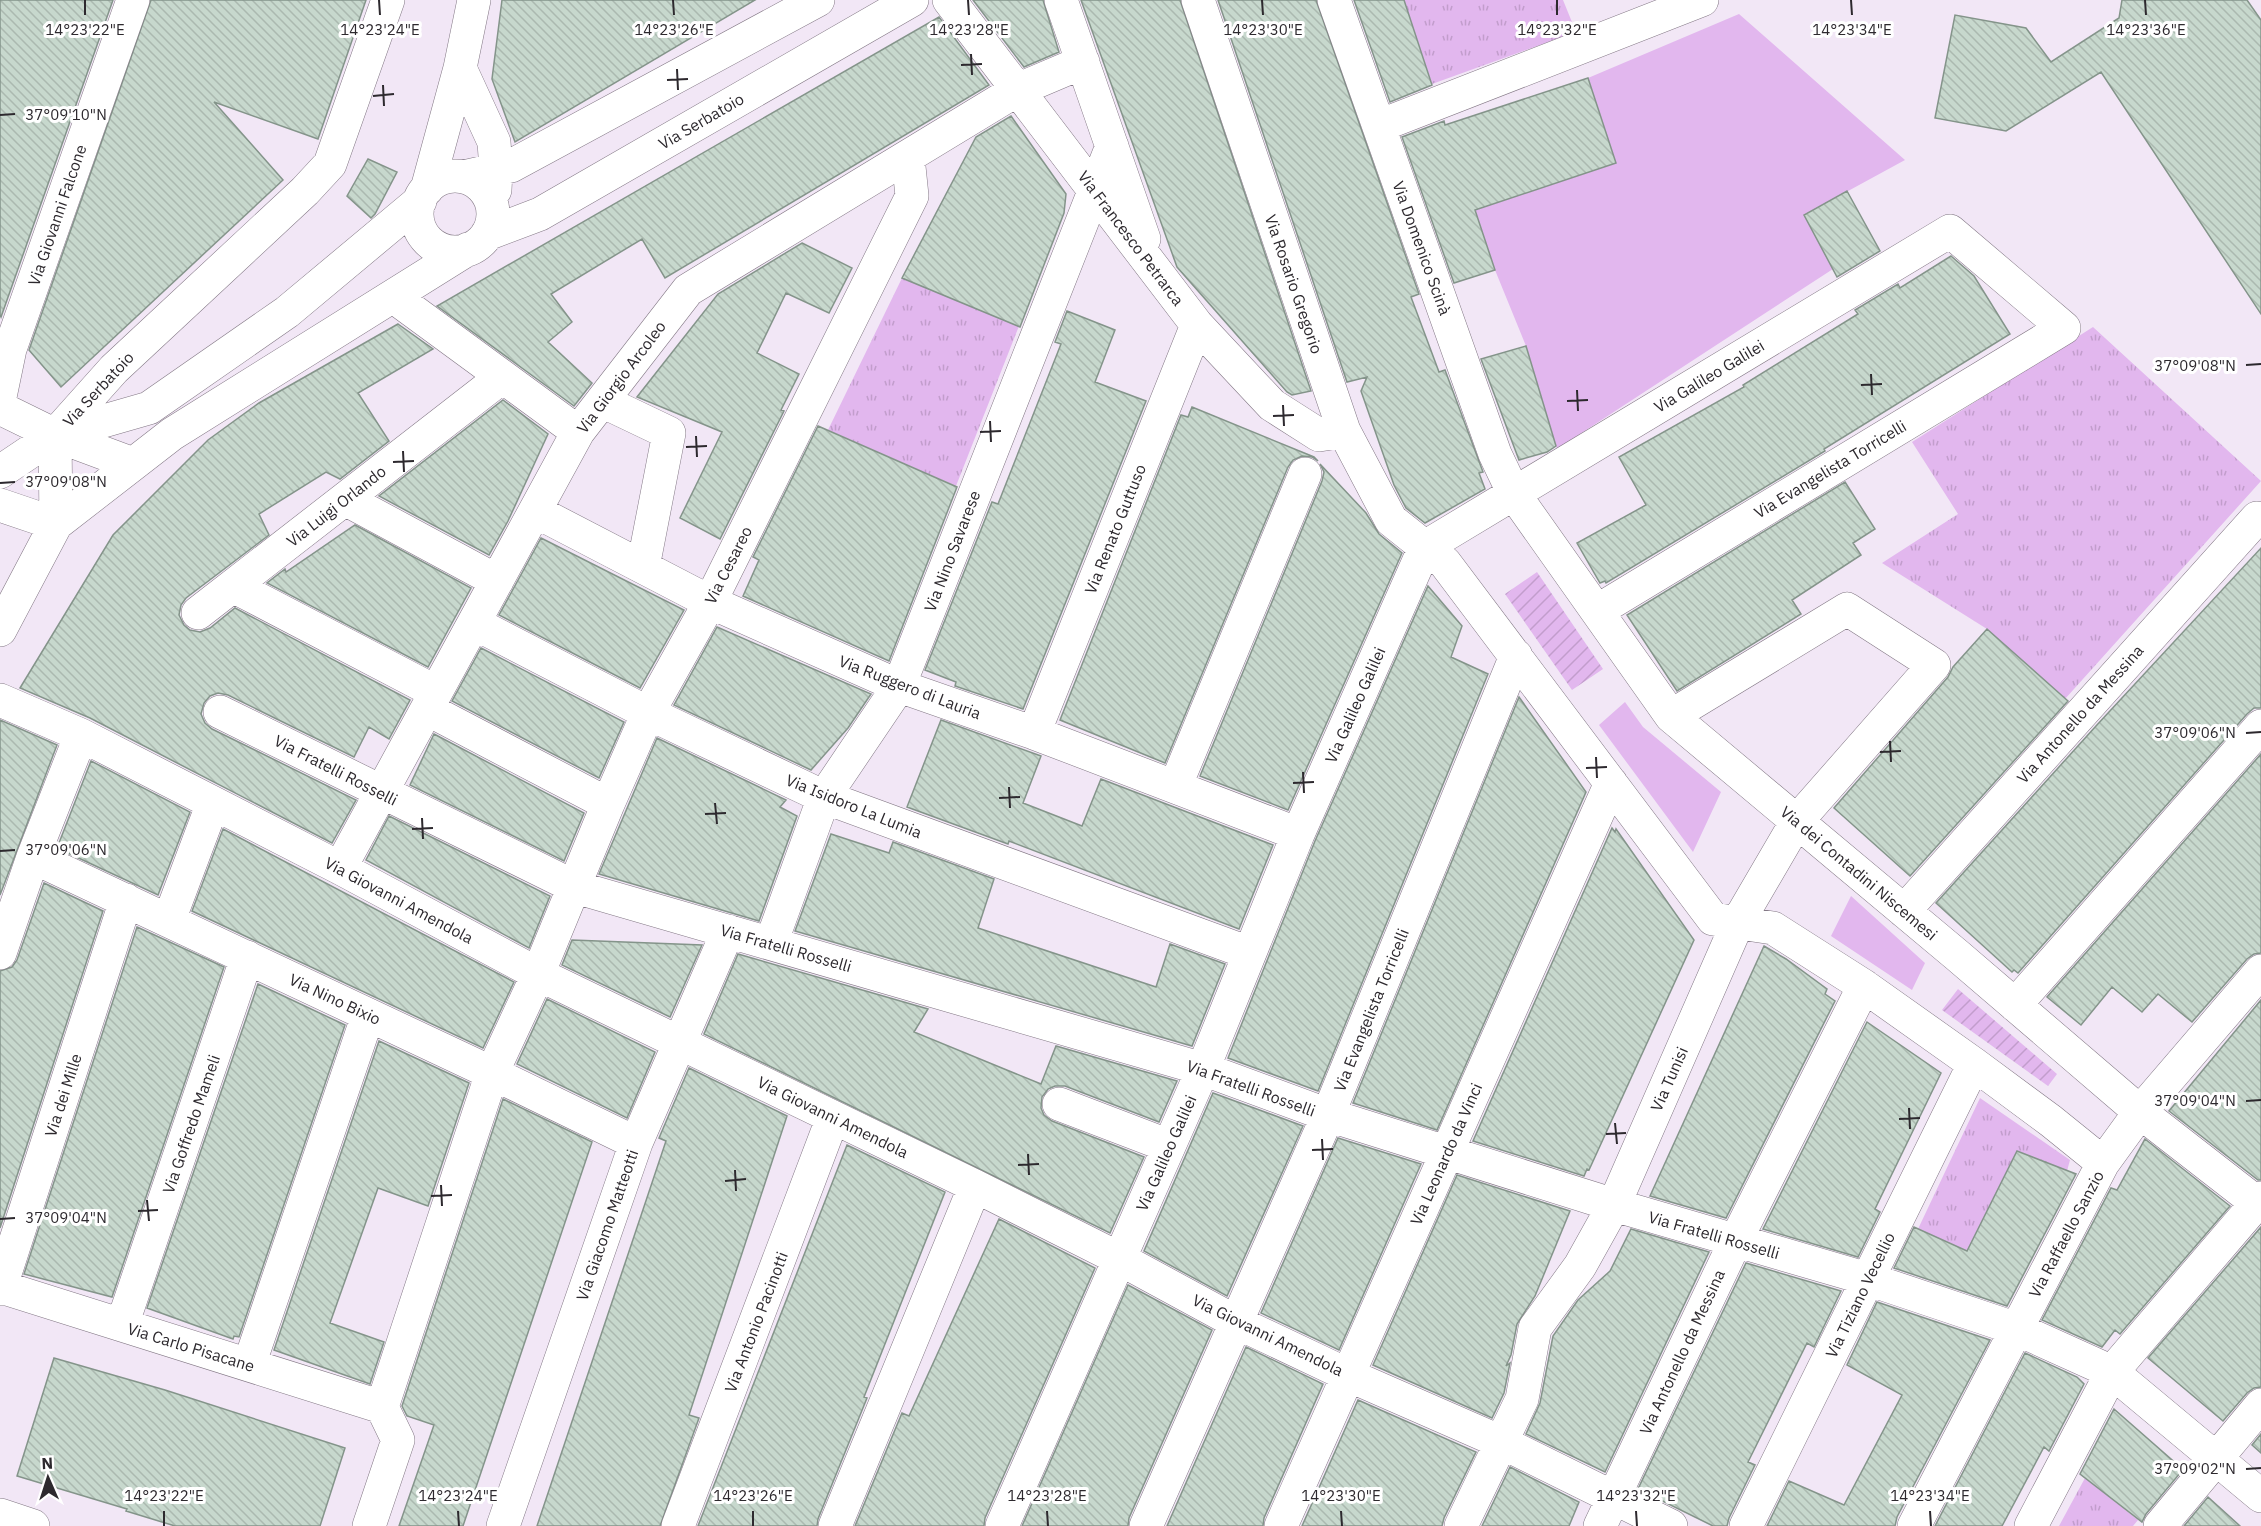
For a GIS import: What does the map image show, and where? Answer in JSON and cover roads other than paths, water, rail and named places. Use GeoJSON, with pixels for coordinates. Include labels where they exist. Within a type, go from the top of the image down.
{"type":"FeatureCollection","features":[{"type":"Feature","properties":{"kind":"street","name":"Via Giovanni Falcone"},"geometry":{"type":"LineString","coordinates":[[0,397],[10,349],[133,0]]}},
{"type":"Feature","properties":{"kind":"street","name":"Via Serbatoio"},"geometry":{"type":"LineString","coordinates":[[55,435],[114,369],[305,191],[330,164],[388,0]]}},
{"type":"Feature","properties":{"kind":"street"},"geometry":{"type":"LineString","coordinates":[[463,177],[474,181],[491,199],[483,232],[457,252],[444,250],[431,243],[421,231],[417,216],[460,68],[474,0]]}},
{"type":"Feature","properties":{"kind":"street"},"geometry":{"type":"LineString","coordinates":[[463,177],[511,166],[818,0]]}},
{"type":"Feature","properties":{"kind":"street","name":"Via Serbatoio"},"geometry":{"type":"LineString","coordinates":[[56,524],[172,434],[394,297],[483,232],[540,214],[912,0]]}},
{"type":"Feature","properties":{"kind":"street","name":"Via Francesco Petrarca"},"geometry":{"type":"LineString","coordinates":[[949,0],[1197,325],[1272,405],[1319,435],[1344,430]]}},
{"type":"Feature","properties":{"kind":"street"},"geometry":{"type":"LineString","coordinates":[[1061,0],[1153,266]]}},
{"type":"Feature","properties":{"kind":"street","name":"Via Rosario Gregorio"},"geometry":{"type":"LineString","coordinates":[[1198,0],[1344,430],[1391,520],[1425,548]]}},
{"type":"Feature","properties":{"kind":"street","name":"Via Domenico Scinà"},"geometry":{"type":"LineString","coordinates":[[1334,0],[1496,454],[1514,494]]}},
{"type":"Feature","properties":{"kind":"street"},"geometry":{"type":"LineString","coordinates":[[1379,126],[1702,0]]}},
{"type":"Feature","properties":{"kind":"street","name":"Via Giorgio Arcoleo"},"geometry":{"type":"LineString","coordinates":[[340,868],[578,432],[688,290],[1017,90],[1083,62]]}},
{"type":"Feature","properties":{"kind":"street"},"geometry":{"type":"LineString","coordinates":[[460,68],[494,142],[496,170],[483,232]]}},
{"type":"Feature","properties":{"kind":"street","name":"Via Nino Savarese"},"geometry":{"type":"LineString","coordinates":[[771,943],[824,797],[899,686],[1112,146]]}},
{"type":"Feature","properties":{"kind":"street","name":"Via Cesareo"},"geometry":{"type":"LineString","coordinates":[[382,1407],[492,1073],[538,974],[648,713],[710,602],[912,196],[908,158]]}},
{"type":"Feature","properties":{"kind":"street","name":"Via Serbatoio"},"geometry":{"type":"LineString","coordinates":[[55,435],[149,408],[287,312],[438,180],[450,176],[463,177]]}},
{"type":"Feature","properties":{"kind":"street","name":"Via Galileo Galilei"},"geometry":{"type":"LineString","coordinates":[[1002,1526],[1203,1069],[1298,834],[1425,548],[1950,231],[2064,328]]}},
{"type":"Feature","properties":{"kind":"street"},"geometry":{"type":"LineString","coordinates":[[394,297],[578,432]]}},
{"type":"Feature","properties":{"kind":"street","name":"Via Renato Guttuso"},"geometry":{"type":"LineString","coordinates":[[1034,734],[1197,325]]}},
{"type":"Feature","properties":{"kind":"street","name":"Via Evangelista Torricelli"},"geometry":{"type":"LineString","coordinates":[[1597,611],[2064,328]]}},
{"type":"Feature","properties":{"kind":"street"},"geometry":{"type":"LineString","coordinates":[[114,369],[172,434]]}},
{"type":"Feature","properties":{"kind":"street","name":"Via Luigi Orlando"},"geometry":{"type":"LineString","coordinates":[[198,613],[502,377]]}},
{"type":"Feature","properties":{"kind":"street"},"geometry":{"type":"LineString","coordinates":[[602,401],[669,433],[643,567]]}},
{"type":"Feature","properties":{"kind":"street"},"geometry":{"type":"LineString","coordinates":[[0,408],[55,435],[134,464]]}},
{"type":"Feature","properties":{"kind":"street"},"geometry":{"type":"LineString","coordinates":[[0,472],[55,435]]}},
{"type":"Feature","properties":{"kind":"street"},"geometry":{"type":"LineString","coordinates":[[0,630],[56,524],[55,435]]}},
{"type":"Feature","properties":{"kind":"street"},"geometry":{"type":"LineString","coordinates":[[1175,787],[1305,474]]}},
{"type":"Feature","properties":{"kind":"street","name":"Via dei Contadini Niscemesi"},"geometry":{"type":"LineString","coordinates":[[1514,494],[1671,716],[2140,1112],[2259,1201]]}},
{"type":"Feature","properties":{"kind":"street"},"geometry":{"type":"LineString","coordinates":[[345,499],[497,581]]}},
{"type":"Feature","properties":{"kind":"street"},"geometry":{"type":"LineString","coordinates":[[0,505],[56,524]]}},
{"type":"Feature","properties":{"kind":"street","name":"Via Ruggero di Lauria"},"geometry":{"type":"LineString","coordinates":[[535,511],[710,602],[899,686],[1034,734],[1298,834]]}},
{"type":"Feature","properties":{"kind":"street","name":"Via Antonello da Messina"},"geometry":{"type":"LineString","coordinates":[[1904,911],[2257,518]]}},
{"type":"Feature","properties":{"kind":"street"},"geometry":{"type":"LineString","coordinates":[[1425,548],[1445,563],[1713,919],[1773,928],[1864,986],[1974,1064],[2103,1163]]}},
{"type":"Feature","properties":{"kind":"street"},"geometry":{"type":"LineString","coordinates":[[233,586],[608,804]]}},
{"type":"Feature","properties":{"kind":"street","name":"Via Tunisi"},"geometry":{"type":"LineString","coordinates":[[1461,1526],[1522,1399],[1535,1328],[1580,1266],[1614,1205],[1738,922],[1797,821],[1934,665],[1848,609],[1671,716]]}},
{"type":"Feature","properties":{"kind":"street","name":"Via Isidoro La Lumia"},"geometry":{"type":"LineString","coordinates":[[474,623],[648,713],[824,797],[1249,952]]}},
{"type":"Feature","properties":{"kind":"street","name":"Via Evangelista Torricelli"},"geometry":{"type":"LineString","coordinates":[[1146,1526],[1328,1115],[1516,656]]}},
{"type":"Feature","properties":{"kind":"street","name":"Via Giovanni Amendola"},"geometry":{"type":"LineString","coordinates":[[0,700],[81,735],[340,868],[538,974],[975,1186],[1119,1259],[1236,1322],[1348,1375],[1501,1442],[1671,1526]]}},
{"type":"Feature","properties":{"kind":"street","name":"Via Fratelli Rosselli"},"geometry":{"type":"LineString","coordinates":[[220,712],[575,887],[1203,1069],[1328,1115],[1735,1242],[1868,1279],[2017,1329],[2112,1372],[2261,1496]]}},
{"type":"Feature","properties":{"kind":"street"},"geometry":{"type":"LineString","coordinates":[[2015,1005],[2261,726]]}},
{"type":"Feature","properties":{"kind":"street"},"geometry":{"type":"LineString","coordinates":[[0,952],[33,857],[81,735]]}},
{"type":"Feature","properties":{"kind":"street","name":"Via Leonardo da Vinci"},"geometry":{"type":"LineString","coordinates":[[1281,1526],[1611,783]]}},
{"type":"Feature","properties":{"kind":"street"},"geometry":{"type":"LineString","coordinates":[[169,920],[213,803]]}},
{"type":"Feature","properties":{"kind":"street","name":"Via Nino Bixio"},"geometry":{"type":"LineString","coordinates":[[33,857],[636,1143]]}},
{"type":"Feature","properties":{"kind":"street","name":"Via dei Mille"},"geometry":{"type":"LineString","coordinates":[[0,1288],[126,900]]}},
{"type":"Feature","properties":{"kind":"street","name":"Via Giacomo Matteotti"},"geometry":{"type":"LineString","coordinates":[[503,1526],[636,1143],[728,931]]}},
{"type":"Feature","properties":{"kind":"street","name":"Via Goffredo Mameli"},"geometry":{"type":"LineString","coordinates":[[123,1325],[247,957]]}},
{"type":"Feature","properties":{"kind":"street","name":"Via Raffaello Sanzio"},"geometry":{"type":"LineString","coordinates":[[1914,1526],[2103,1163],[2140,1112],[2261,971]]}},
{"type":"Feature","properties":{"kind":"street","name":"Via Antonello da Messina"},"geometry":{"type":"LineString","coordinates":[[1600,1526],[1735,1242],[1864,986]]}},
{"type":"Feature","properties":{"kind":"street"},"geometry":{"type":"LineString","coordinates":[[249,1365],[368,1015]]}},
{"type":"Feature","properties":{"kind":"street","name":"Via Tiziano Vecellio"},"geometry":{"type":"LineString","coordinates":[[1746,1526],[1974,1064]]}},
{"type":"Feature","properties":{"kind":"street"},"geometry":{"type":"LineString","coordinates":[[1059,1104],[1169,1146]]}},
{"type":"Feature","properties":{"kind":"street","name":"Via Antonio Pacinotti"},"geometry":{"type":"LineString","coordinates":[[678,1526],[833,1117]]}},
{"type":"Feature","properties":{"kind":"street"},"geometry":{"type":"LineString","coordinates":[[835,1526],[975,1186]]}},
{"type":"Feature","properties":{"kind":"street"},"geometry":{"type":"LineString","coordinates":[[2031,1526],[2112,1372],[2259,1201]]}},
{"type":"Feature","properties":{"kind":"street","name":"Via Carlo Pisacane"},"geometry":{"type":"LineString","coordinates":[[0,1288],[382,1407]]}},
{"type":"Feature","properties":{"kind":"street"},"geometry":{"type":"LineString","coordinates":[[2160,1526],[2261,1405]]}},
{"type":"Feature","properties":{"kind":"street"},"geometry":{"type":"LineString","coordinates":[[369,1526],[398,1440],[382,1407]]}},
{"type":"Feature","properties":{"kind":"street"},"geometry":{"type":"LineString","coordinates":[[0,1515],[33,1526]]}}]}
